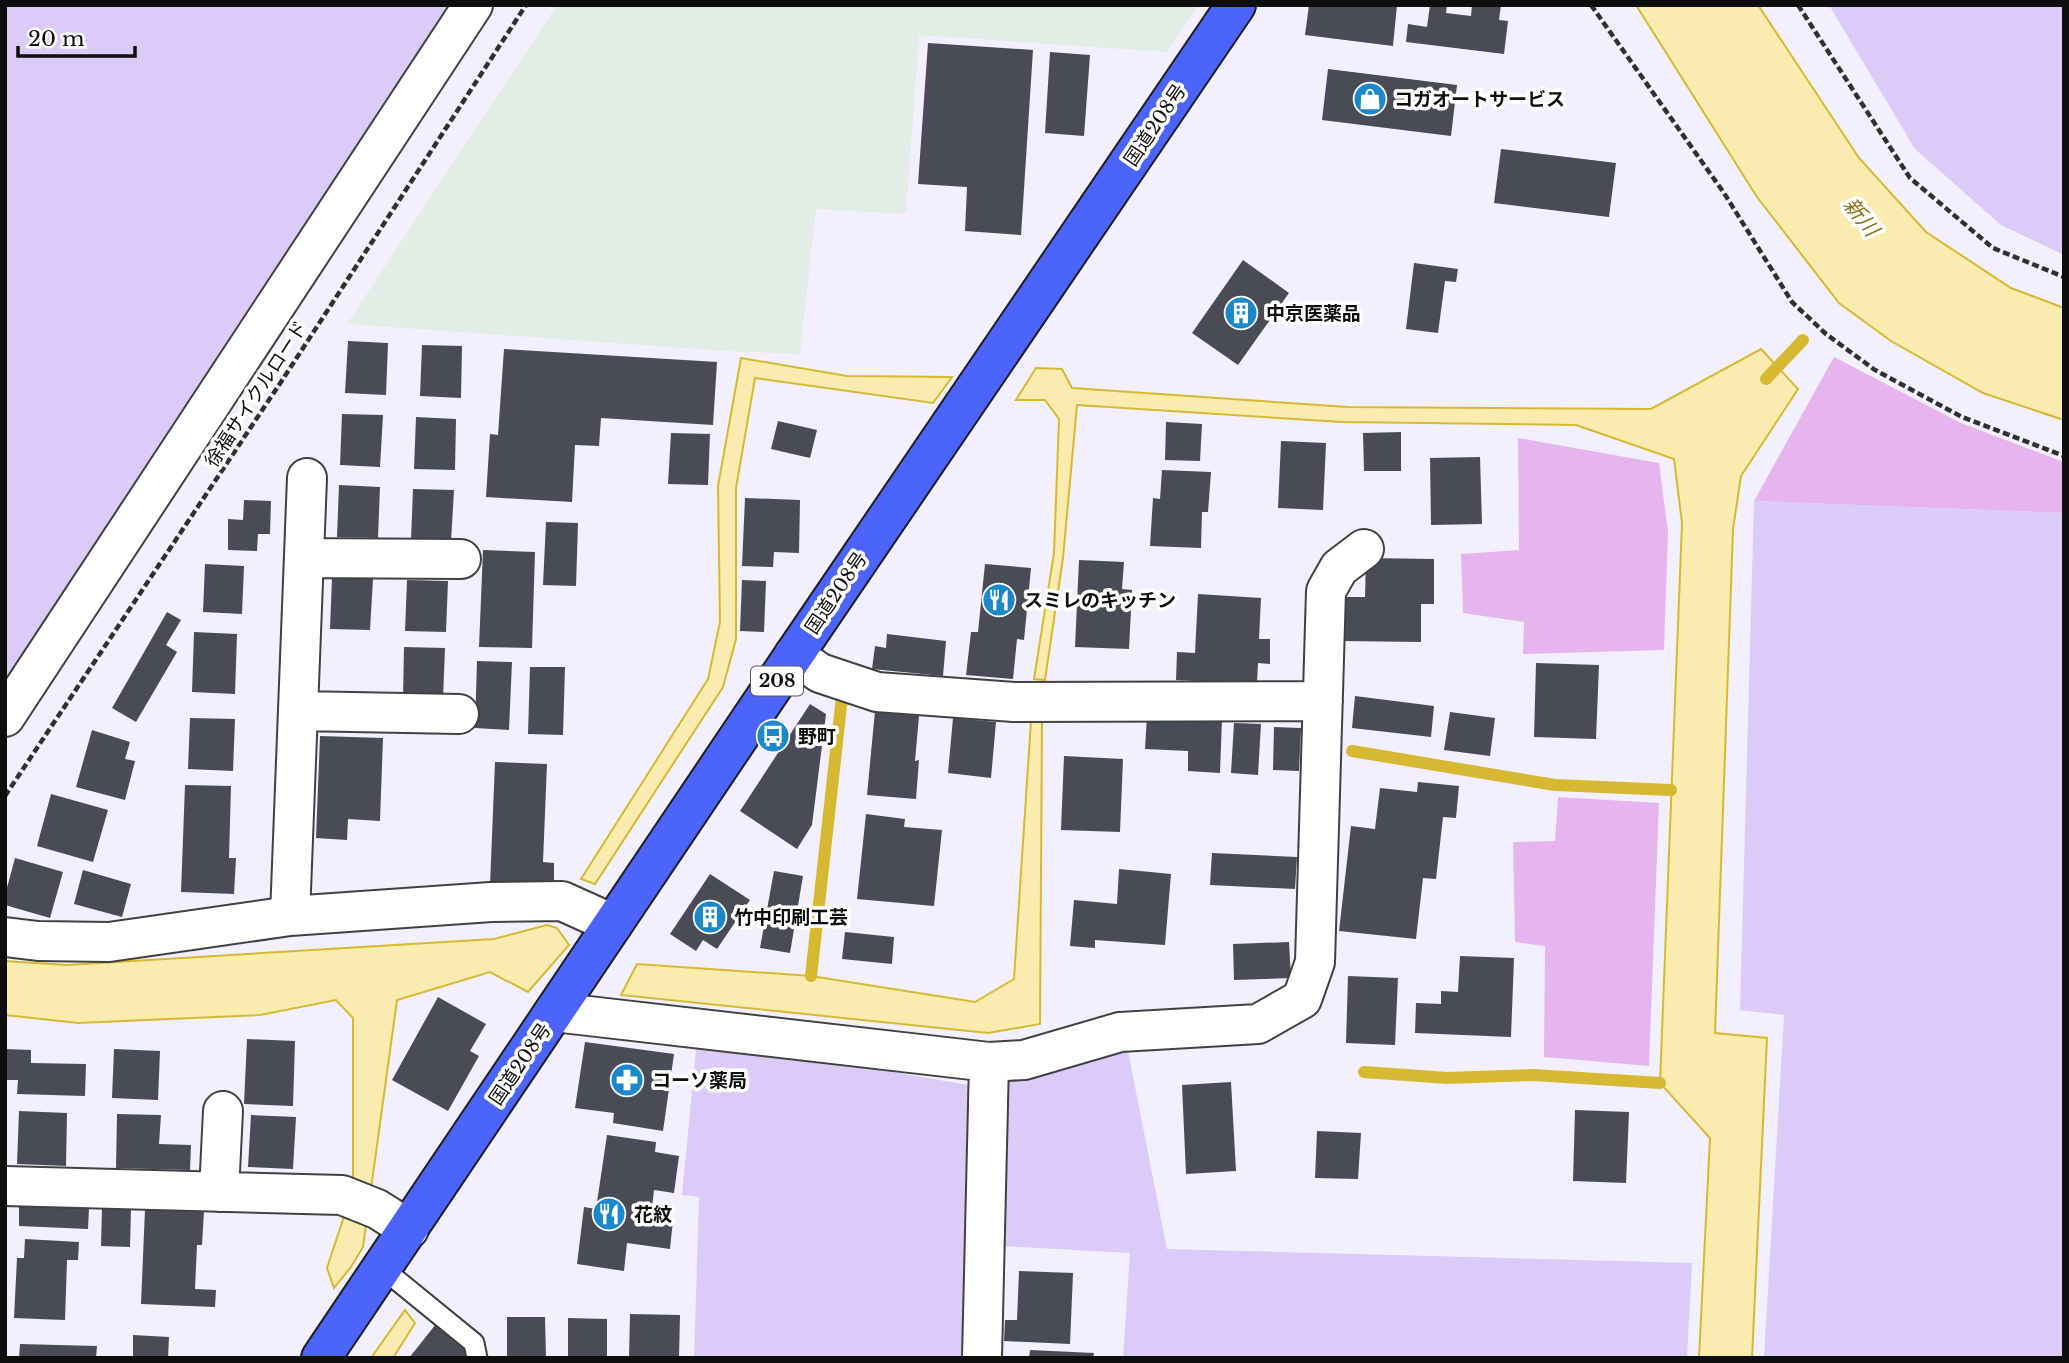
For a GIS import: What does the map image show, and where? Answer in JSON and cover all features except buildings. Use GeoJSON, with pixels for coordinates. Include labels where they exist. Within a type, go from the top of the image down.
{"type":"FeatureCollection","features":[{"type":"Feature","properties":{"kind":"highway","name":"国道208号"},"geometry":{"type":"LineString","coordinates":[[321,1358],[794,654],[1236,5]]}},
{"type":"Feature","properties":{"kind":"street"},"geometry":{"type":"LineString","coordinates":[[5,717],[473,5]]}},
{"type":"Feature","properties":{"kind":"street"},"geometry":{"type":"LineString","coordinates":[[290,916],[307,478]]}},
{"type":"Feature","properties":{"kind":"street"},"geometry":{"type":"LineString","coordinates":[[554,1012],[989,1062],[1024,1060],[1120,1032],[1258,1024],[1302,999],[1315,962],[1326,591],[1339,568],[1364,549]]}},
{"type":"Feature","properties":{"kind":"street"},"geometry":{"type":"LineString","coordinates":[[304,558],[461,559]]}},
{"type":"Feature","properties":{"kind":"street"},"geometry":{"type":"LineString","coordinates":[[794,654],[820,673],[877,692],[1014,702],[1322,701]]}},
{"type":"Feature","properties":{"kind":"street"},"geometry":{"type":"LineString","coordinates":[[298,711],[459,714]]}},
{"type":"Feature","properties":{"kind":"street"},"geometry":{"type":"LineString","coordinates":[[5,937],[38,941],[109,942],[290,916],[491,902],[562,901],[613,924]]}},
{"type":"Feature","properties":{"kind":"street"},"geometry":{"type":"LineString","coordinates":[[982,1358],[989,1062]]}},
{"type":"Feature","properties":{"kind":"street"},"geometry":{"type":"LineString","coordinates":[[219,1192],[223,1111]]}},
{"type":"Feature","properties":{"kind":"street"},"geometry":{"type":"LineString","coordinates":[[5,1186],[342,1195],[377,1209],[409,1229]]}},
{"type":"Feature","properties":{"kind":"lane"},"geometry":{"type":"LineString","coordinates":[[382,1268],[474,1343],[477,1358]]}},
{"type":"Feature","properties":{"kind":"path","name":"徐福サイクルロード"},"geometry":{"type":"LineString","coordinates":[[5,796],[281,382],[526,5]]}},
{"type":"Feature","properties":{"kind":"path"},"geometry":{"type":"LineString","coordinates":[[1591,5],[1724,193],[1792,302],[1826,334],[1875,370],[1962,417],[2064,456]]}},
{"type":"Feature","properties":{"kind":"path"},"geometry":{"type":"LineString","coordinates":[[1798,5],[1910,178],[1993,248],[2064,277]]}},
{"type":"Feature","properties":{"kind":"shaded area"},"geometry":{"type":"Polygon","coordinates":[[[5,5],[458,5],[5,691],[5,5]]]}},
{"type":"Feature","properties":{"kind":"shaded area"},"geometry":{"type":"Polygon","coordinates":[[[557,5],[1199,5],[1167,52],[919,35],[906,214],[816,209],[800,354],[347,324],[557,5]]]}},
{"type":"Feature","properties":{"kind":"shaded area"},"geometry":{"type":"Polygon","coordinates":[[[1829,5],[2064,5],[2064,255],[2001,225],[1915,149],[1829,5]]]}},
{"type":"Feature","properties":{"kind":"shaded area"},"geometry":{"type":"Polygon","coordinates":[[[1834,357],[1961,423],[2064,462],[2064,513],[1754,501],[1834,357]]]}},
{"type":"Feature","properties":{"kind":"shaded area"},"geometry":{"type":"Polygon","coordinates":[[[1518,438],[1659,463],[1668,532],[1664,650],[1523,654],[1524,622],[1463,613],[1461,554],[1519,550],[1518,438]]]}},
{"type":"Feature","properties":{"kind":"shaded area"},"geometry":{"type":"Polygon","coordinates":[[[1754,501],[2064,513],[2064,1358],[1764,1358],[1784,1015],[1740,1010],[1754,501]]]}},
{"type":"Feature","properties":{"kind":"shaded area"},"geometry":{"type":"Polygon","coordinates":[[[1558,797],[1659,803],[1649,1066],[1544,1057],[1545,946],[1515,942],[1513,842],[1555,841],[1558,797]]]}},
{"type":"Feature","properties":{"kind":"shaded area"},"geometry":{"type":"Polygon","coordinates":[[[697,1039],[969,1085],[967,1358],[694,1358],[699,1197],[682,1195],[697,1039]]]}},
{"type":"Feature","properties":{"kind":"shaded area"},"geometry":{"type":"Polygon","coordinates":[[[1127,1046],[1167,1249],[1692,1263],[1687,1358],[1123,1358],[1130,1253],[1004,1246],[1000,1082],[1127,1046]]]}},
{"type":"Feature","properties":{"kind":"water","name":"新川"},"geometry":{"type":"Polygon","coordinates":[[[1636,5],[1758,5],[1859,158],[1926,232],[2011,288],[2064,308],[2064,420],[1983,393],[1891,341],[1839,303],[1757,197],[1636,5]]]}},
{"type":"Feature","properties":{"kind":"water"},"geometry":{"type":"Polygon","coordinates":[[[1761,349],[1798,389],[1741,476],[1733,529],[1715,1033],[1767,1038],[1752,1358],[1699,1358],[1710,1138],[1660,1083],[1682,523],[1674,459],[1576,425],[1342,422],[1077,405],[1063,558],[1045,680],[1034,679],[1054,553],[1059,419],[1045,400],[1016,400],[1036,368],[1062,369],[1072,388],[1348,407],[1651,409],[1761,349]]]}},
{"type":"Feature","properties":{"kind":"water"},"geometry":{"type":"Polygon","coordinates":[[[741,358],[847,376],[952,377],[933,403],[755,378],[736,488],[736,639],[723,687],[595,884],[581,879],[708,679],[720,622],[718,486],[741,358]]]}},
{"type":"Feature","properties":{"kind":"water"},"geometry":{"type":"Polygon","coordinates":[[[1031,721],[1042,722],[1040,1024],[988,1033],[621,995],[637,964],[811,976],[975,1002],[1014,979],[1031,721]]]}},
{"type":"Feature","properties":{"kind":"water"},"geometry":{"type":"Polygon","coordinates":[[[547,925],[557,928],[569,945],[528,992],[490,972],[397,1000],[363,1247],[334,1288],[327,1268],[353,1189],[353,1018],[336,1000],[260,1015],[78,1023],[5,1015],[5,961],[67,965],[494,939],[547,925]]]}},
{"type":"Feature","properties":{"kind":"water"},"geometry":{"type":"Polygon","coordinates":[[[405,1310],[415,1323],[393,1358],[371,1358],[405,1310]]]}},
{"type":"Feature","properties":{"kind":"waterway"},"geometry":{"type":"LineString","coordinates":[[1766,379],[1803,340]]}},
{"type":"Feature","properties":{"kind":"waterway"},"geometry":{"type":"LineString","coordinates":[[811,976],[842,697]]}},
{"type":"Feature","properties":{"kind":"waterway"},"geometry":{"type":"LineString","coordinates":[[1352,751],[1555,785],[1671,790]]}},
{"type":"Feature","properties":{"kind":"waterway"},"geometry":{"type":"LineString","coordinates":[[1364,1072],[1447,1078],[1533,1075],[1660,1083]]}},
{"type":"Feature","properties":{"kind":"place","name":"コガオートサービス"},"geometry":{"type":"Point","coordinates":[1370,99]}},
{"type":"Feature","properties":{"kind":"place","name":"中京医薬品"},"geometry":{"type":"Point","coordinates":[1241,313]}},
{"type":"Feature","properties":{"kind":"place","name":"スミレのキッチン"},"geometry":{"type":"Point","coordinates":[999,600]}},
{"type":"Feature","properties":{"kind":"place","name":"野町"},"geometry":{"type":"Point","coordinates":[773,736]}},
{"type":"Feature","properties":{"kind":"place","name":"竹中印刷工芸"},"geometry":{"type":"Point","coordinates":[710,917]}},
{"type":"Feature","properties":{"kind":"place","name":"コーソ薬局"},"geometry":{"type":"Point","coordinates":[627,1080]}},
{"type":"Feature","properties":{"kind":"place","name":"花紋"},"geometry":{"type":"Point","coordinates":[609,1214]}}]}
